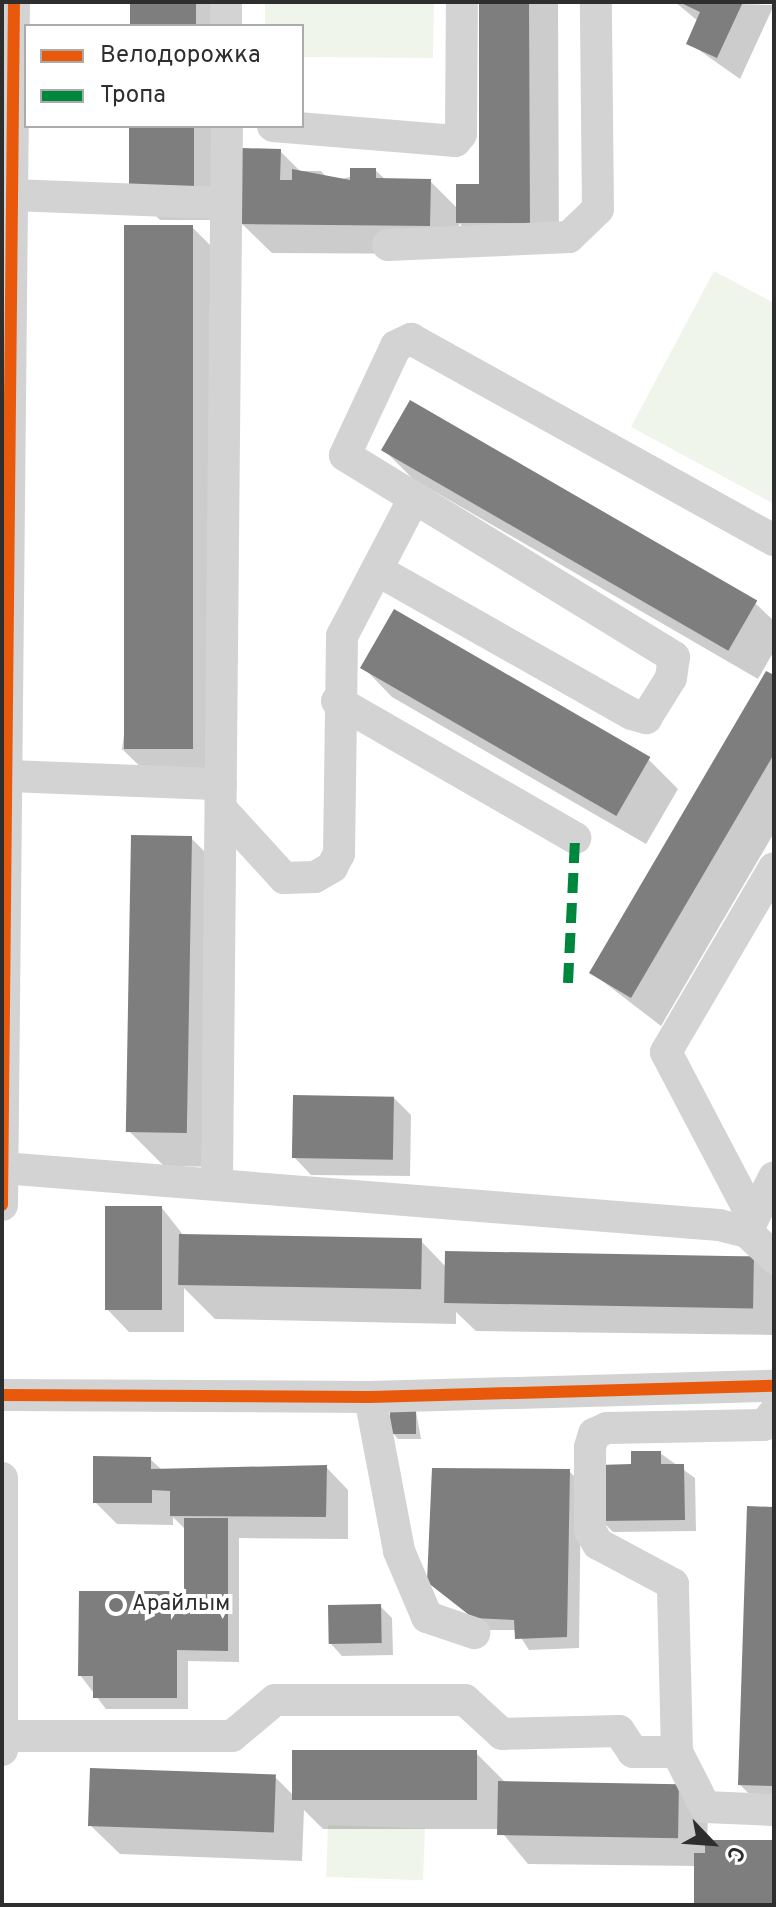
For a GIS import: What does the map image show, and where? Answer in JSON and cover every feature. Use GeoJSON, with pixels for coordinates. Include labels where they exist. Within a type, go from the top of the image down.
{"type":"FeatureCollection","features":[{"type":"Feature","properties":{"kind":"street"},"geometry":{"type":"LineString","coordinates":[[2,1205],[9,776],[6,482],[14,2]]}},
{"type":"Feature","properties":{"kind":"street"},"geometry":{"type":"LineString","coordinates":[[226,2],[226,24]]}},
{"type":"Feature","properties":{"kind":"street"},"geometry":{"type":"LineString","coordinates":[[297,128],[455,141],[461,134],[462,2]]}},
{"type":"Feature","properties":{"kind":"street"},"geometry":{"type":"LineString","coordinates":[[388,245],[569,237],[598,209],[596,2]]}},
{"type":"Feature","properties":{"kind":"street"},"geometry":{"type":"LineString","coordinates":[[217,1180],[222,797],[222,203],[227,128]]}},
{"type":"Feature","properties":{"kind":"street"},"geometry":{"type":"LineString","coordinates":[[12,195],[222,203]]}},
{"type":"Feature","properties":{"kind":"street"},"geometry":{"type":"LineString","coordinates":[[377,570],[632,714],[646,718],[671,678],[674,657],[412,502],[345,455],[396,346],[411,339],[774,540]]}},
{"type":"Feature","properties":{"kind":"street"},"geometry":{"type":"LineString","coordinates":[[9,776],[222,797],[284,878],[315,877],[332,867],[339,854],[337,701],[342,636],[412,502]]}},
{"type":"Feature","properties":{"kind":"street"},"geometry":{"type":"LineString","coordinates":[[337,701],[575,838]]}},
{"type":"Feature","properties":{"kind":"street"},"geometry":{"type":"LineString","coordinates":[[774,868],[666,1052],[749,1224],[774,1257]]}},
{"type":"Feature","properties":{"kind":"street"},"geometry":{"type":"LineString","coordinates":[[3,1168],[217,1180],[749,1224]]}},
{"type":"Feature","properties":{"kind":"street"},"geometry":{"type":"LineString","coordinates":[[749,1224],[774,1177]]}},
{"type":"Feature","properties":{"kind":"street"},"geometry":{"type":"LineString","coordinates":[[2,1395],[370,1397],[774,1386]]}},
{"type":"Feature","properties":{"kind":"street"},"geometry":{"type":"LineString","coordinates":[[370,1397],[399,1551],[427,1617],[474,1633]]}},
{"type":"Feature","properties":{"kind":"street"},"geometry":{"type":"LineString","coordinates":[[774,1413],[764,1425],[607,1428],[594,1434],[590,1447],[590,1530],[598,1544],[673,1584],[677,1752],[705,1807],[774,1810]]}},
{"type":"Feature","properties":{"kind":"street"},"geometry":{"type":"LineString","coordinates":[[2,1478],[2,1750]]}},
{"type":"Feature","properties":{"kind":"street"},"geometry":{"type":"LineString","coordinates":[[2,1736],[232,1736],[275,1700],[465,1700],[502,1734],[619,1731],[633,1752],[677,1752]]}},
{"type":"Feature","properties":{"kind":"shaded area"},"geometry":{"type":"Polygon","coordinates":[[[265,2],[434,2],[433,58],[304,57],[304,24],[265,24],[265,2]]]}},
{"type":"Feature","properties":{"kind":"shaded area"},"geometry":{"type":"Polygon","coordinates":[[[714,271],[774,303],[774,504],[631,427],[714,271]]]}},
{"type":"Feature","properties":{"kind":"shaded area"},"geometry":{"type":"Polygon","coordinates":[[[328,1825],[425,1828],[423,1880],[326,1877],[328,1825]]]}},
{"type":"Feature","properties":{"kind":"building"},"geometry":{"type":"Polygon","coordinates":[[[130,2],[196,2],[196,24],[130,24],[130,2]]]}},
{"type":"Feature","properties":{"kind":"building"},"geometry":{"type":"Polygon","coordinates":[[[479,2],[529,2],[530,223],[456,223],[456,184],[479,184],[479,2]]]}},
{"type":"Feature","properties":{"kind":"building"},"geometry":{"type":"Polygon","coordinates":[[[679,2],[743,2],[717,58],[686,44],[700,12],[679,2]]]}},
{"type":"Feature","properties":{"kind":"building"},"geometry":{"type":"Polygon","coordinates":[[[129,128],[194,128],[194,191],[129,191],[129,128]]]}},
{"type":"Feature","properties":{"kind":"building"},"geometry":{"type":"Polygon","coordinates":[[[241,148],[281,149],[280,180],[292,180],[292,169],[350,180],[350,168],[376,168],[376,178],[431,179],[430,226],[240,224],[241,148]]]}},
{"type":"Feature","properties":{"kind":"building"},"geometry":{"type":"Polygon","coordinates":[[[124,225],[193,225],[193,749],[124,749],[124,225]]]}},
{"type":"Feature","properties":{"kind":"building"},"geometry":{"type":"Polygon","coordinates":[[[410,400],[757,600],[728,651],[381,450],[410,400]]]}},
{"type":"Feature","properties":{"kind":"building"},"geometry":{"type":"Polygon","coordinates":[[[394,609],[650,757],[616,816],[360,668],[394,609]]]}},
{"type":"Feature","properties":{"kind":"building"},"geometry":{"type":"Polygon","coordinates":[[[766,671],[774,675],[774,754],[631,998],[589,973],[766,671]]]}},
{"type":"Feature","properties":{"kind":"building"},"geometry":{"type":"Polygon","coordinates":[[[131,835],[192,836],[187,1133],[126,1132],[131,835]]]}},
{"type":"Feature","properties":{"kind":"building"},"geometry":{"type":"Polygon","coordinates":[[[293,1095],[394,1097],[393,1160],[292,1158],[293,1095]]]}},
{"type":"Feature","properties":{"kind":"building"},"geometry":{"type":"Polygon","coordinates":[[[105,1206],[162,1206],[162,1310],[105,1310],[105,1206]]]}},
{"type":"Feature","properties":{"kind":"building"},"geometry":{"type":"Polygon","coordinates":[[[179,1234],[422,1238],[421,1289],[178,1285],[179,1234]]]}},
{"type":"Feature","properties":{"kind":"building"},"geometry":{"type":"Polygon","coordinates":[[[445,1251],[754,1256],[753,1308],[444,1303],[445,1251]]]}},
{"type":"Feature","properties":{"kind":"building"},"geometry":{"type":"Polygon","coordinates":[[[390,1409],[416,1409],[416,1434],[390,1434],[390,1409]]]}},
{"type":"Feature","properties":{"kind":"building"},"geometry":{"type":"Polygon","coordinates":[[[631,1451],[661,1451],[661,1464],[684,1464],[685,1520],[599,1521],[599,1465],[631,1464],[631,1451]]]}},
{"type":"Feature","properties":{"kind":"building"},"geometry":{"type":"Polygon","coordinates":[[[93,1456],[151,1457],[151,1469],[327,1465],[326,1517],[170,1516],[170,1491],[152,1490],[152,1503],[93,1503],[93,1456]]]}},
{"type":"Feature","properties":{"kind":"building"},"geometry":{"type":"Polygon","coordinates":[[[432,1468],[570,1469],[567,1637],[515,1639],[514,1620],[473,1618],[427,1582],[432,1468]]]}},
{"type":"Feature","properties":{"kind":"building"},"geometry":{"type":"Polygon","coordinates":[[[747,1506],[774,1507],[774,1786],[738,1785],[747,1506]]]}},
{"type":"Feature","properties":{"kind":"building"},"geometry":{"type":"Polygon","coordinates":[[[184,1518],[228,1518],[228,1651],[177,1650],[177,1698],[93,1698],[93,1676],[78,1676],[79,1591],[184,1591],[184,1518]]]}},
{"type":"Feature","properties":{"kind":"building"},"geometry":{"type":"Polygon","coordinates":[[[381,1604],[382,1643],[329,1644],[328,1605],[381,1604]]]}},
{"type":"Feature","properties":{"kind":"building"},"geometry":{"type":"Polygon","coordinates":[[[292,1750],[477,1750],[477,1800],[292,1800],[292,1750]]]}},
{"type":"Feature","properties":{"kind":"building"},"geometry":{"type":"Polygon","coordinates":[[[90,1768],[276,1774],[274,1832],[88,1826],[90,1768]]]}},
{"type":"Feature","properties":{"kind":"building"},"geometry":{"type":"Polygon","coordinates":[[[498,1781],[679,1784],[678,1838],[497,1835],[498,1781]]]}},
{"type":"Feature","properties":{"kind":"building"},"geometry":{"type":"Polygon","coordinates":[[[705,1840],[774,1840],[774,1905],[694,1905],[694,1853],[705,1853],[705,1840]]]}},
{"type":"Feature","properties":{"kind":"marked path"},"geometry":{"type":"LineString","coordinates":[[568,983],[575,838]]}},
{"type":"Feature","properties":{"kind":"cycle path"},"geometry":{"type":"LineString","coordinates":[[2,1205],[14,2]]}},
{"type":"Feature","properties":{"kind":"cycle path"},"geometry":{"type":"LineString","coordinates":[[2,1395],[370,1397],[774,1386]]}},
{"type":"Feature","properties":{"kind":"place","name":"Арайлым"},"geometry":{"type":"Point","coordinates":[116,1605]}}]}
